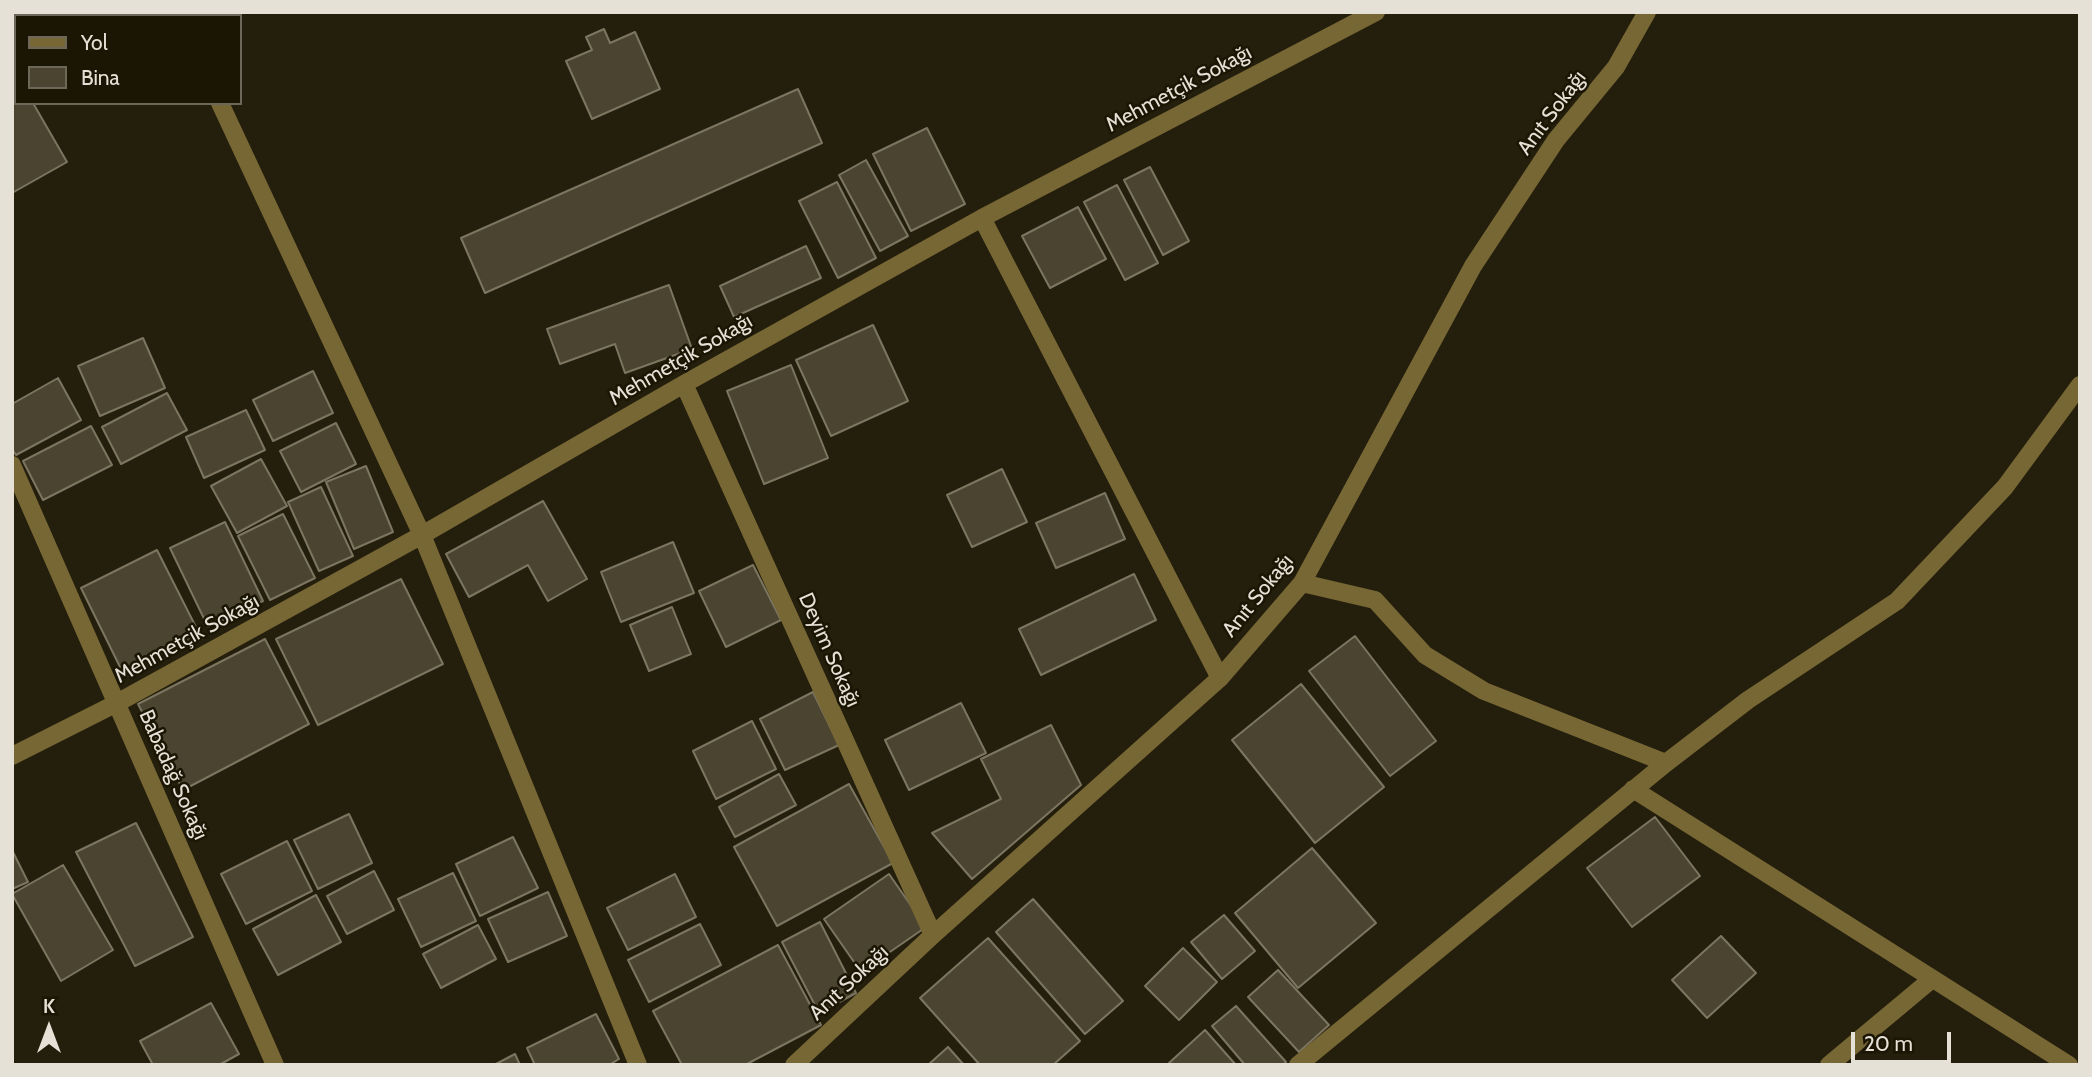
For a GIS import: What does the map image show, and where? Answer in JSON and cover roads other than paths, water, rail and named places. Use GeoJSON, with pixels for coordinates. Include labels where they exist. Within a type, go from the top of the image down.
{"type":"FeatureCollection","features":[{"type":"Feature","properties":{"kind":"street","name":"Mehmetçik Sokağı"},"geometry":{"type":"LineString","coordinates":[[12,756],[117,703],[422,535],[684,384],[982,218],[1376,12]]}},
{"type":"Feature","properties":{"kind":"street","name":"Anıt Sokağı"},"geometry":{"type":"LineString","coordinates":[[793,1065],[933,935],[1220,678],[1302,583],[1473,266],[1556,140],[1616,67],[1647,12]]}},
{"type":"Feature","properties":{"kind":"street"},"geometry":{"type":"LineString","coordinates":[[221,105],[422,535],[638,1065]]}},
{"type":"Feature","properties":{"kind":"street"},"geometry":{"type":"LineString","coordinates":[[982,218],[1220,678]]}},
{"type":"Feature","properties":{"kind":"street","name":"Deyim Sokağı"},"geometry":{"type":"LineString","coordinates":[[684,384],[933,935]]}},
{"type":"Feature","properties":{"kind":"street"},"geometry":{"type":"LineString","coordinates":[[1298,1065],[1666,763],[1748,701],[1897,601],[2005,487],[2080,385]]}},
{"type":"Feature","properties":{"kind":"street","name":"Babadağ Sokağı"},"geometry":{"type":"LineString","coordinates":[[12,465],[275,1065]]}},
{"type":"Feature","properties":{"kind":"street"},"geometry":{"type":"LineString","coordinates":[[1302,583],[1375,600],[1425,655],[1484,691],[1666,763]]}},
{"type":"Feature","properties":{"kind":"street"},"geometry":{"type":"LineString","coordinates":[[1633,789],[2069,1065]]}},
{"type":"Feature","properties":{"kind":"street"},"geometry":{"type":"LineString","coordinates":[[1829,1065],[1932,979]]}}]}
